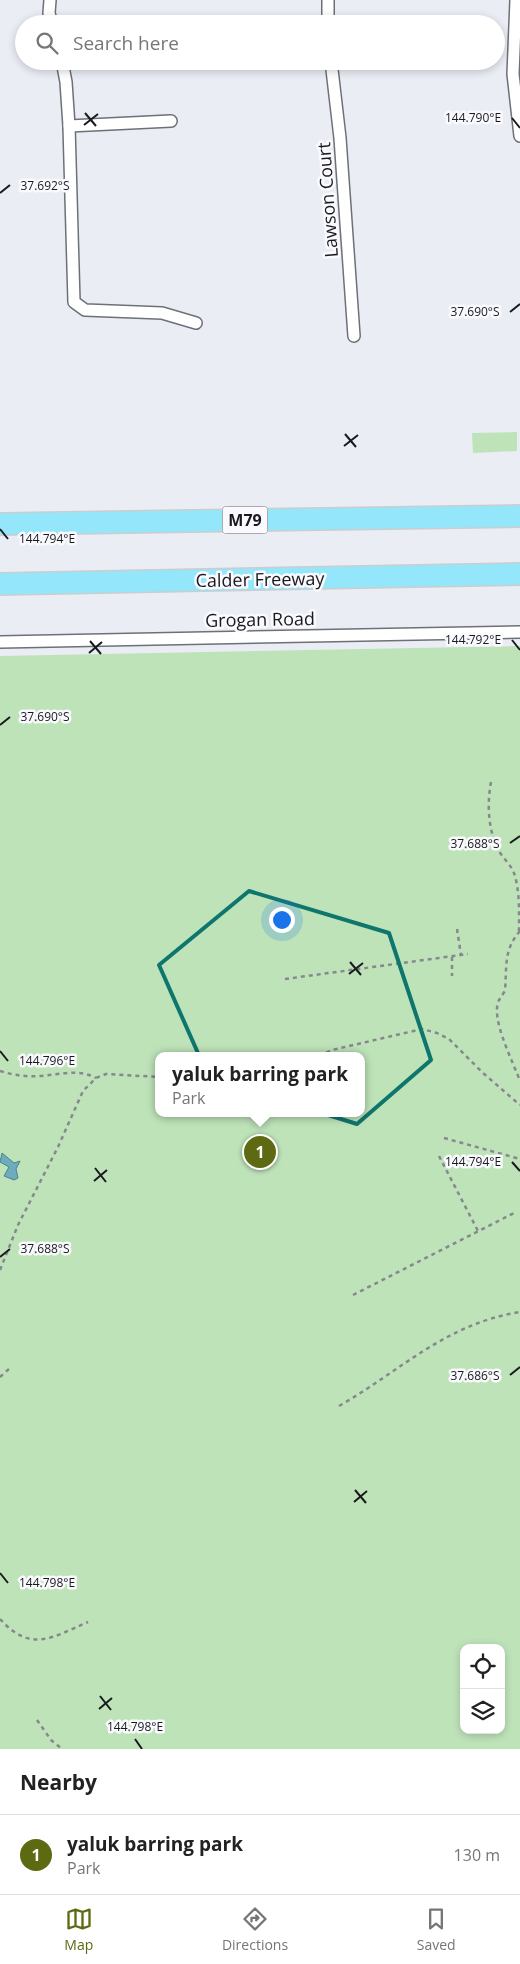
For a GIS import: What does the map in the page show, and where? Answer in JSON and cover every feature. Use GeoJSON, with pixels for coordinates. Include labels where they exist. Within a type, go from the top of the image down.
{"type":"FeatureCollection","features":[{"type":"Feature","properties":{"kind":"highway","name":"M79"},"geometry":{"type":"LineString","coordinates":[[0,524],[520,514]]}},
{"type":"Feature","properties":{"kind":"highway","name":"Calder Freeway"},"geometry":{"type":"LineString","coordinates":[[0,584],[520,574]]}},
{"type":"Feature","properties":{"kind":"highway"},"geometry":{"type":"LineString","coordinates":[[200,580],[520,581]]}},
{"type":"Feature","properties":{"kind":"street"},"geometry":{"type":"LineString","coordinates":[[50,0],[50,15]]}},
{"type":"Feature","properties":{"kind":"street"},"geometry":{"type":"LineString","coordinates":[[328,0],[328,15]]}},
{"type":"Feature","properties":{"kind":"street"},"geometry":{"type":"LineString","coordinates":[[516,0],[513,74],[520,136]]}},
{"type":"Feature","properties":{"kind":"street"},"geometry":{"type":"LineString","coordinates":[[64,70],[69,126],[74,302],[84,310],[162,314],[196,323]]}},
{"type":"Feature","properties":{"kind":"street","name":"Lawson Court"},"geometry":{"type":"LineString","coordinates":[[332,70],[340,138],[354,336]]}},
{"type":"Feature","properties":{"kind":"street"},"geometry":{"type":"LineString","coordinates":[[69,126],[171,121]]}},
{"type":"Feature","properties":{"kind":"street","name":"Grogan Road"},"geometry":{"type":"LineString","coordinates":[[0,642],[520,632]]}},
{"type":"Feature","properties":{"kind":"path"},"geometry":{"type":"LineString","coordinates":[[491,782],[488,802],[496,846],[514,873],[518,893],[520,931],[508,949],[505,966],[506,991],[499,999],[497,1007],[498,1018],[520,1081]]}},
{"type":"Feature","properties":{"kind":"path"},"geometry":{"type":"LineString","coordinates":[[457,929],[461,955]]}},
{"type":"Feature","properties":{"kind":"path"},"geometry":{"type":"LineString","coordinates":[[285,979],[468,954]]}},
{"type":"Feature","properties":{"kind":"path"},"geometry":{"type":"LineString","coordinates":[[452,957],[452,976]]}},
{"type":"Feature","properties":{"kind":"path"},"geometry":{"type":"LineString","coordinates":[[327,1052],[422,1029],[449,1039],[483,1073],[520,1105]]}},
{"type":"Feature","properties":{"kind":"path"},"geometry":{"type":"LineString","coordinates":[[0,1071],[17,1076],[37,1076],[72,1071],[87,1073],[96,1078]]}},
{"type":"Feature","properties":{"kind":"path"},"geometry":{"type":"LineString","coordinates":[[0,1270],[18,1225],[58,1147],[74,1107],[83,1091],[96,1078],[113,1074],[155,1077]]}},
{"type":"Feature","properties":{"kind":"path"},"geometry":{"type":"LineString","coordinates":[[444,1138],[520,1159]]}},
{"type":"Feature","properties":{"kind":"path"},"geometry":{"type":"LineString","coordinates":[[439,1156],[478,1231]]}},
{"type":"Feature","properties":{"kind":"path"},"geometry":{"type":"LineString","coordinates":[[353,1295],[514,1212]]}},
{"type":"Feature","properties":{"kind":"path"},"geometry":{"type":"LineString","coordinates":[[339,1406],[451,1334],[474,1323],[520,1312]]}},
{"type":"Feature","properties":{"kind":"path"},"geometry":{"type":"LineString","coordinates":[[0,1377],[10,1368]]}},
{"type":"Feature","properties":{"kind":"path"},"geometry":{"type":"LineString","coordinates":[[0,1619],[13,1633],[28,1640],[44,1639],[88,1622]]}},
{"type":"Feature","properties":{"kind":"path"},"geometry":{"type":"LineString","coordinates":[[38,1720],[51,1740],[62,1749]]}},
{"type":"Feature","properties":{"kind":"highlighted area"},"geometry":{"type":"Polygon","coordinates":[[[249,891],[389,933],[431,1060],[357,1124],[209,1078],[159,965],[249,891]]]}},
{"type":"Feature","properties":{"kind":"green space"},"geometry":{"type":"Polygon","coordinates":[[[517,432],[517,451],[473,453],[472,433],[517,432]]]}},
{"type":"Feature","properties":{"kind":"green space"},"geometry":{"type":"Polygon","coordinates":[[[520,646],[520,1749],[0,1749],[0,656],[520,646]]]}},
{"type":"Feature","properties":{"kind":"water"},"geometry":{"type":"Polygon","coordinates":[[[2,1153],[14,1163],[20,1161],[16,1169],[18,1178],[14,1180],[4,1176],[9,1167],[0,1162],[2,1153]]]}},
{"type":"Feature","properties":{"kind":"place","name":"yaluk barring park"},"geometry":{"type":"Point","coordinates":[260,1152]}}]}
